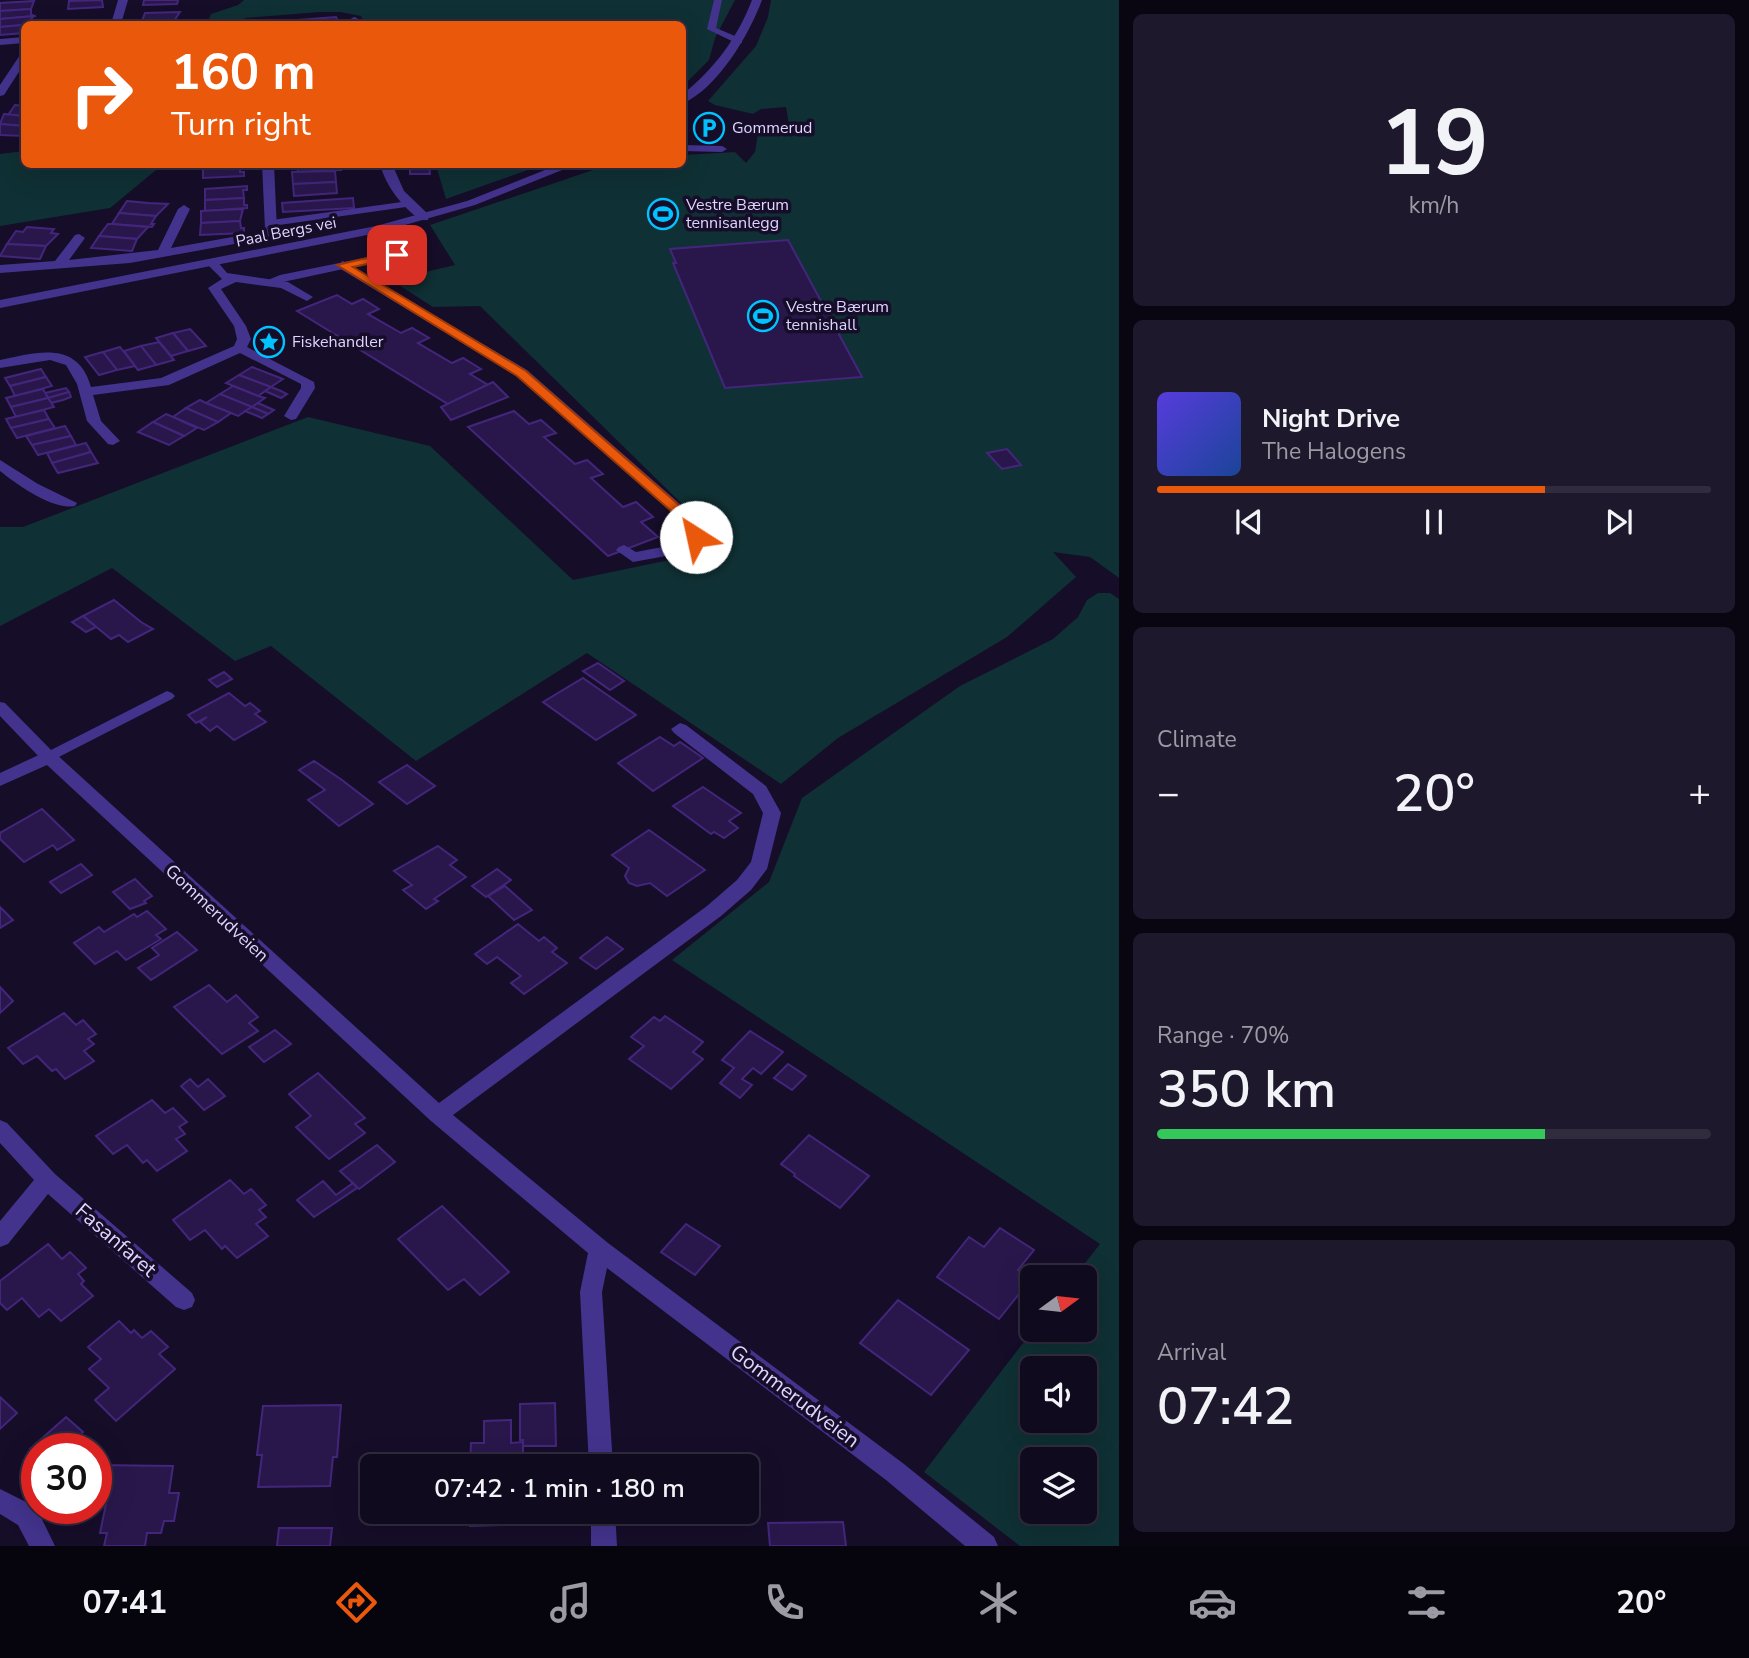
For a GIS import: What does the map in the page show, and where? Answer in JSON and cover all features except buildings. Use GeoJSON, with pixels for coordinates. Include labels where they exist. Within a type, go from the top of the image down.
{"type":"FeatureCollection","features":[{"type":"Feature","properties":{"kind":"street"},"geometry":{"type":"LineString","coordinates":[[117,21],[123,0]]}},
{"type":"Feature","properties":{"kind":"street"},"geometry":{"type":"LineString","coordinates":[[686,97],[723,65],[739,41],[757,0]]}},
{"type":"Feature","properties":{"kind":"street"},"geometry":{"type":"LineString","coordinates":[[0,41],[21,40]]}},
{"type":"Feature","properties":{"kind":"street"},"geometry":{"type":"LineString","coordinates":[[0,93],[21,62]]}},
{"type":"Feature","properties":{"kind":"street"},"geometry":{"type":"LineString","coordinates":[[0,269],[58,266],[163,253],[263,235],[271,231],[272,223],[268,168]]}},
{"type":"Feature","properties":{"kind":"street"},"geometry":{"type":"LineString","coordinates":[[388,168],[409,204],[424,217]]}},
{"type":"Feature","properties":{"kind":"street","name":"Paal Bergs vei"},"geometry":{"type":"LineString","coordinates":[[0,304],[337,238],[424,217],[503,192],[562,168]]}},
{"type":"Feature","properties":{"kind":"street"},"geometry":{"type":"LineString","coordinates":[[163,253],[167,239],[184,209]]}},
{"type":"Feature","properties":{"kind":"street"},"geometry":{"type":"LineString","coordinates":[[58,266],[79,238]]}},
{"type":"Feature","properties":{"kind":"street"},"geometry":{"type":"LineString","coordinates":[[212,263],[216,271],[232,279],[284,285],[307,297]]}},
{"type":"Feature","properties":{"kind":"street"},"geometry":{"type":"LineString","coordinates":[[343,265],[522,373],[675,508],[695,530],[694,543],[688,547],[633,557],[624,550]]}},
{"type":"Feature","properties":{"kind":"street"},"geometry":{"type":"LineString","coordinates":[[84,392],[164,382],[240,348],[244,339],[240,326],[214,288],[232,279]]}},
{"type":"Feature","properties":{"kind":"street"},"geometry":{"type":"LineString","coordinates":[[240,348],[307,382],[308,388],[291,416]]}},
{"type":"Feature","properties":{"kind":"street"},"geometry":{"type":"LineString","coordinates":[[0,364],[38,356],[62,357],[71,362],[84,382],[84,392],[95,422],[113,441]]}},
{"type":"Feature","properties":{"kind":"street"},"geometry":{"type":"LineString","coordinates":[[0,464],[18,479],[50,497],[70,503]]}},
{"type":"Feature","properties":{"kind":"street"},"geometry":{"type":"LineString","coordinates":[[438,1115],[714,911],[744,885],[760,864],[772,813],[760,790],[680,730]]}},
{"type":"Feature","properties":{"kind":"street"},"geometry":{"type":"LineString","coordinates":[[0,780],[48,757]]}},
{"type":"Feature","properties":{"kind":"street","name":"Gommerudveien"},"geometry":{"type":"LineString","coordinates":[[48,757],[438,1115],[600,1250],[895,1472],[985,1546]]}},
{"type":"Feature","properties":{"kind":"street","name":"Fasanfaret"},"geometry":{"type":"LineString","coordinates":[[0,1129],[47,1180],[184,1300]]}},
{"type":"Feature","properties":{"kind":"street"},"geometry":{"type":"LineString","coordinates":[[0,1237],[47,1180]]}},
{"type":"Feature","properties":{"kind":"street"},"geometry":{"type":"LineString","coordinates":[[600,1250],[591,1292],[600,1454]]}},
{"type":"Feature","properties":{"kind":"street"},"geometry":{"type":"LineString","coordinates":[[0,1501],[27,1516],[43,1546]]}},
{"type":"Feature","properties":{"kind":"street"},"geometry":{"type":"LineString","coordinates":[[603,1524],[604,1546]]}},
{"type":"Feature","properties":{"kind":"lane"},"geometry":{"type":"LineString","coordinates":[[718,0],[711,29],[739,41]]}},
{"type":"Feature","properties":{"kind":"lane"},"geometry":{"type":"LineString","coordinates":[[686,148],[722,149]]}},
{"type":"Feature","properties":{"kind":"lane"},"geometry":{"type":"LineString","coordinates":[[272,223],[409,204]]}},
{"type":"Feature","properties":{"kind":"lane"},"geometry":{"type":"LineString","coordinates":[[269,282],[424,249]]}},
{"type":"Feature","properties":{"kind":"lane"},"geometry":{"type":"LineString","coordinates":[[48,757],[167,696]]}},
{"type":"Feature","properties":{"kind":"lane","name":"Gommerudveien"},"geometry":{"type":"LineString","coordinates":[[0,707],[48,757]]}},
{"type":"Feature","properties":{"kind":"green space"},"geometry":{"type":"Polygon","coordinates":[[[244,0],[735,0],[715,38],[709,60],[686,83],[686,21],[363,21],[361,16],[320,12],[245,18],[242,21],[208,21],[211,14],[238,5],[244,0]]]}},
{"type":"Feature","properties":{"kind":"green space"},"geometry":{"type":"Polygon","coordinates":[[[771,0],[1119,0],[1119,578],[1090,557],[1053,552],[1076,577],[1007,637],[838,738],[781,784],[587,653],[416,761],[271,646],[235,661],[112,568],[0,626],[0,527],[23,527],[308,417],[430,446],[573,580],[727,548],[480,306],[433,307],[391,280],[455,265],[430,225],[599,168],[686,168],[686,155],[735,152],[746,163],[755,152],[758,134],[771,128],[789,125],[786,107],[761,109],[753,114],[708,101],[756,46],[768,17],[771,0]]]}},
{"type":"Feature","properties":{"kind":"green space"},"geometry":{"type":"Polygon","coordinates":[[[21,151],[21,168],[156,168],[110,208],[0,226],[0,154],[21,151]]]}},
{"type":"Feature","properties":{"kind":"green space"},"geometry":{"type":"Polygon","coordinates":[[[437,168],[534,168],[446,199],[437,168]]]}},
{"type":"Feature","properties":{"kind":"green space"},"geometry":{"type":"Polygon","coordinates":[[[1098,593],[1110,593],[1119,599],[1119,1546],[1020,1546],[924,1472],[1024,1342],[1097,1342],[1097,1265],[1083,1265],[1100,1244],[672,960],[769,882],[802,798],[960,686],[1053,639],[1078,617],[1087,600],[1098,593]]]}},
{"type":"Feature","properties":{"kind":"place","name":"Gommerud"},"geometry":{"type":"Point","coordinates":[709,128]}},
{"type":"Feature","properties":{"kind":"place","name":"Vestre Bærum tennisanlegg"},"geometry":{"type":"Point","coordinates":[663,214]}},
{"type":"Feature","properties":{"kind":"place","name":"Vestre Bærum tennishall"},"geometry":{"type":"Point","coordinates":[763,316]}},
{"type":"Feature","properties":{"kind":"place","name":"Fiskehandler"},"geometry":{"type":"Point","coordinates":[269,342]}},
{"type":"Feature","properties":{"kind":"route"},"geometry":{"type":"LineString","coordinates":[[397,255],[343,265],[360,278],[522,373],[675,508],[695,530],[696,537]]}}]}
